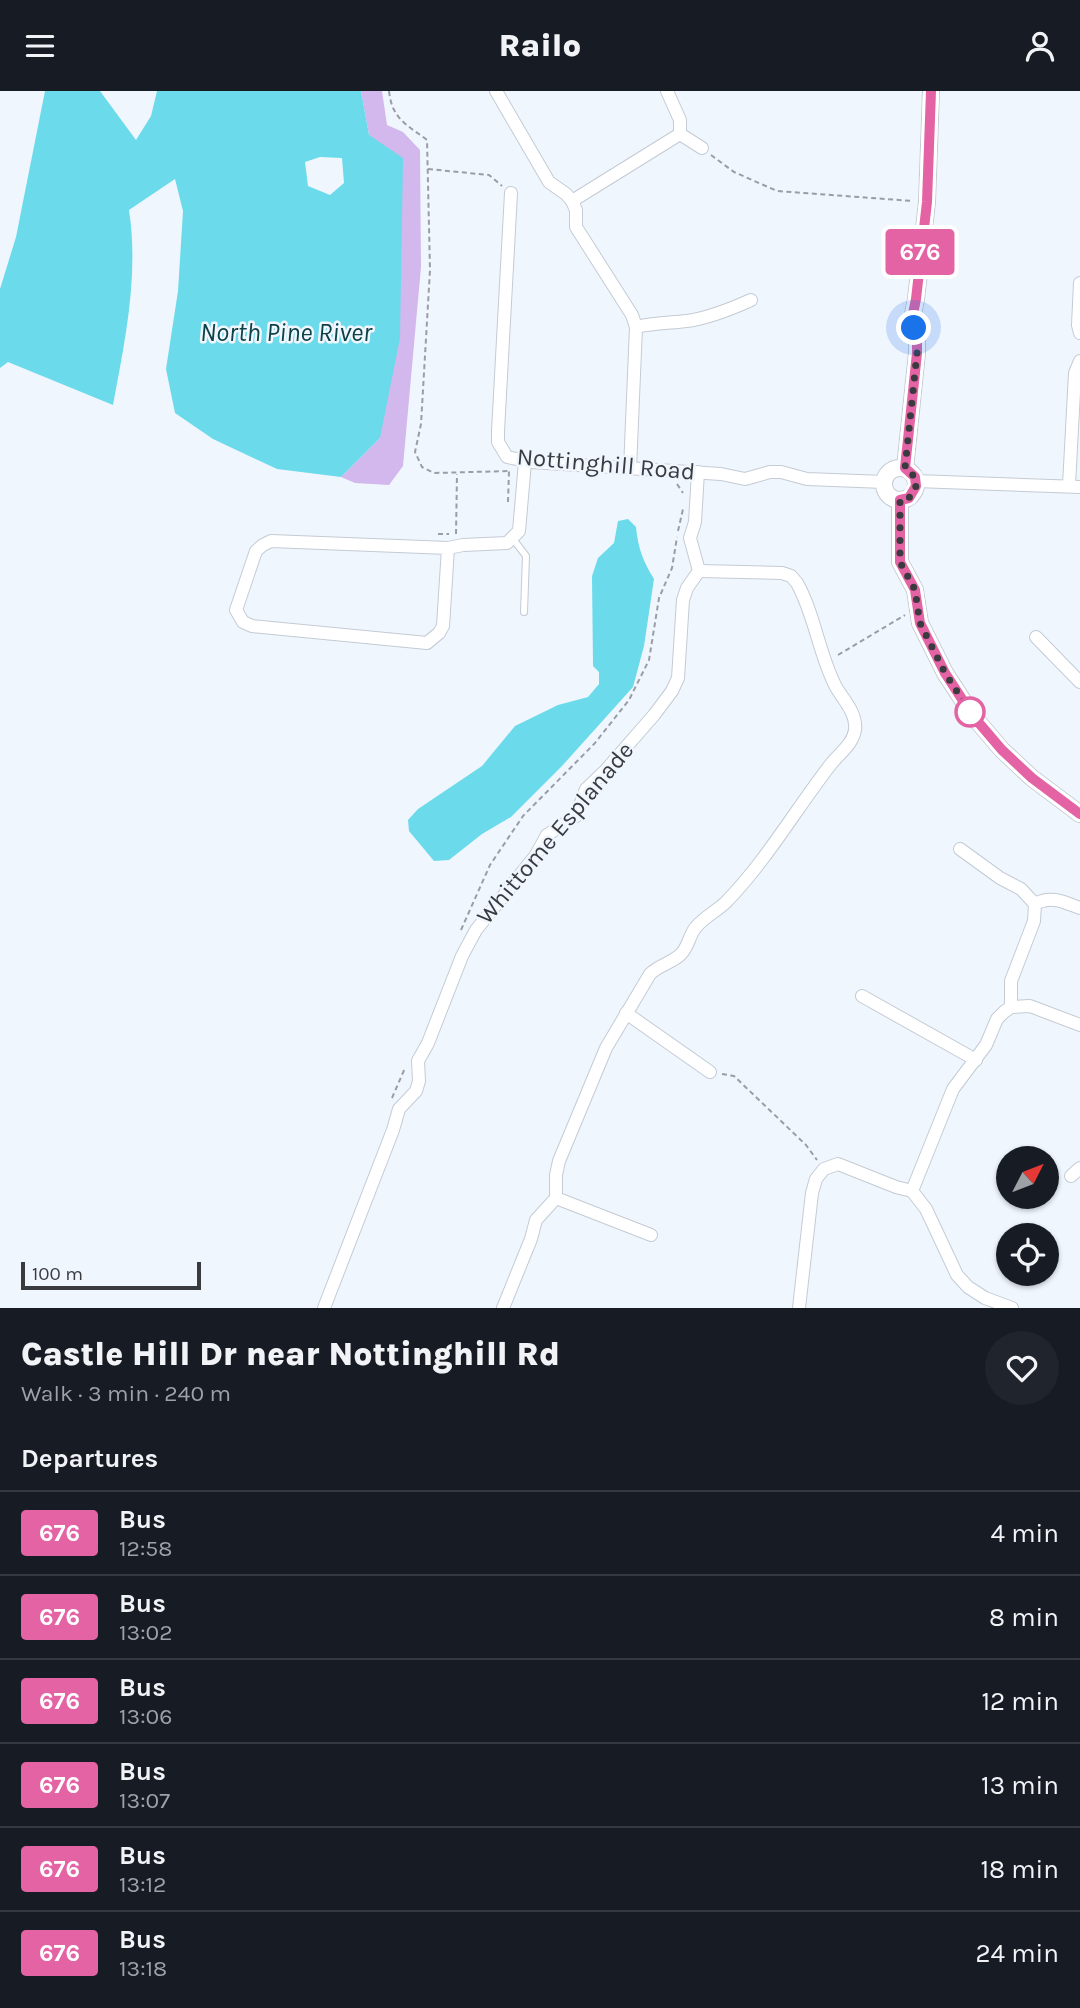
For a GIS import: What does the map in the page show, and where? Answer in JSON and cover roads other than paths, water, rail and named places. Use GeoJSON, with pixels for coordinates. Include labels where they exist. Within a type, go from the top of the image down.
{"type":"FeatureCollection","features":[{"type":"Feature","properties":{"kind":"street"},"geometry":{"type":"LineString","coordinates":[[496,91],[549,182],[572,201],[576,209],[576,227],[632,315],[636,327],[630,469]]}},
{"type":"Feature","properties":{"kind":"street"},"geometry":{"type":"LineString","coordinates":[[667,91],[680,120],[680,134]]}},
{"type":"Feature","properties":{"kind":"street"},"geometry":{"type":"LineString","coordinates":[[905,468],[917,353],[912,308],[916,299],[927,202],[931,91]]}},
{"type":"Feature","properties":{"kind":"street"},"geometry":{"type":"LineString","coordinates":[[572,201],[680,134]]}},
{"type":"Feature","properties":{"kind":"street"},"geometry":{"type":"LineString","coordinates":[[680,134],[702,148]]}},
{"type":"Feature","properties":{"kind":"street","name":"Nottinghill Road"},"geometry":{"type":"LineString","coordinates":[[511,193],[498,442],[507,457],[524,467],[698,472],[745,479],[781,472],[807,479],[884,481]]}},
{"type":"Feature","properties":{"kind":"street"},"geometry":{"type":"LineString","coordinates":[[1080,283],[1080,333]]}},
{"type":"Feature","properties":{"kind":"street"},"geometry":{"type":"LineString","coordinates":[[636,327],[688,321],[721,313],[751,300]]}},
{"type":"Feature","properties":{"kind":"street"},"geometry":{"type":"LineString","coordinates":[[916,481],[1075,486],[1075,373],[1080,361]]}},
{"type":"Feature","properties":{"kind":"street"},"geometry":{"type":"LineString","coordinates":[[447,548],[443,626],[427,643],[252,626],[243,622],[236,610],[256,551],[271,541],[447,548],[460,539],[507,543],[519,531],[524,467]]}},
{"type":"Feature","properties":{"kind":"street"},"geometry":{"type":"LineString","coordinates":[[905,468],[913,473],[916,481],[913,495],[900,500],[890,496],[884,487],[884,481],[890,472],[905,468]]}},
{"type":"Feature","properties":{"kind":"street"},"geometry":{"type":"LineString","coordinates":[[503,1308],[536,1220],[556,1198],[559,1161],[606,1048],[626,1013],[656,967],[678,957],[698,924],[726,902],[755,870],[851,740],[855,721],[836,688],[801,590],[791,576],[782,573],[699,571],[690,538],[695,522],[698,472]]}},
{"type":"Feature","properties":{"kind":"street"},"geometry":{"type":"LineString","coordinates":[[900,500],[900,562],[915,590],[920,623],[945,673],[973,716],[1002,750],[1032,778],[1080,814]]}},
{"type":"Feature","properties":{"kind":"street","name":"Whittome Esplanade"},"geometry":{"type":"LineString","coordinates":[[324,1308],[399,1109],[416,1091],[419,1081],[418,1061],[428,1043],[462,955],[486,915],[536,855],[547,835],[576,815],[586,789],[614,761],[672,691],[678,678],[683,600],[699,571]]}},
{"type":"Feature","properties":{"kind":"street"},"geometry":{"type":"LineString","coordinates":[[1036,637],[1080,682]]}},
{"type":"Feature","properties":{"kind":"street"},"geometry":{"type":"LineString","coordinates":[[960,849],[1000,879],[1020,889],[1035,904],[1034,921],[1011,981],[1011,1007]]}},
{"type":"Feature","properties":{"kind":"street"},"geometry":{"type":"LineString","coordinates":[[1035,904],[1043,899],[1054,898],[1080,908]]}},
{"type":"Feature","properties":{"kind":"street"},"geometry":{"type":"LineString","coordinates":[[862,996],[976,1060]]}},
{"type":"Feature","properties":{"kind":"street"},"geometry":{"type":"LineString","coordinates":[[912,1191],[953,1089],[986,1045],[997,1019],[1011,1007],[1030,1006],[1080,1025]]}},
{"type":"Feature","properties":{"kind":"street"},"geometry":{"type":"LineString","coordinates":[[626,1013],[710,1072]]}},
{"type":"Feature","properties":{"kind":"street"},"geometry":{"type":"LineString","coordinates":[[799,1308],[811,1193],[816,1179],[824,1169],[838,1164],[912,1191],[930,1218],[957,1275],[968,1287],[985,1298],[1012,1308]]}},
{"type":"Feature","properties":{"kind":"street"},"geometry":{"type":"LineString","coordinates":[[556,1198],[651,1235]]}},
{"type":"Feature","properties":{"kind":"lane"},"geometry":{"type":"LineString","coordinates":[[513,538],[526,556],[524,612]]}},
{"type":"Feature","properties":{"kind":"water","name":"North Pine River"},"geometry":{"type":"Polygon","coordinates":[[[45,91],[100,91],[136,140],[151,116],[157,91],[361,91],[369,135],[403,158],[400,338],[380,438],[341,477],[277,469],[213,439],[175,413],[166,369],[178,291],[183,211],[175,179],[129,210],[132,234],[131,283],[126,332],[113,405],[8,362],[0,368],[0,289],[16,237],[45,91]],[[320,157],[305,162],[308,186],[330,195],[344,183],[342,158],[320,157]]]}},
{"type":"Feature","properties":{"kind":"water"},"geometry":{"type":"Polygon","coordinates":[[[628,519],[636,527],[642,554],[654,579],[644,646],[633,687],[562,766],[511,817],[482,834],[449,860],[434,861],[409,831],[408,820],[418,809],[482,766],[515,726],[558,705],[588,697],[599,684],[599,672],[593,666],[592,576],[598,558],[614,543],[618,521],[628,519]]]}}]}
